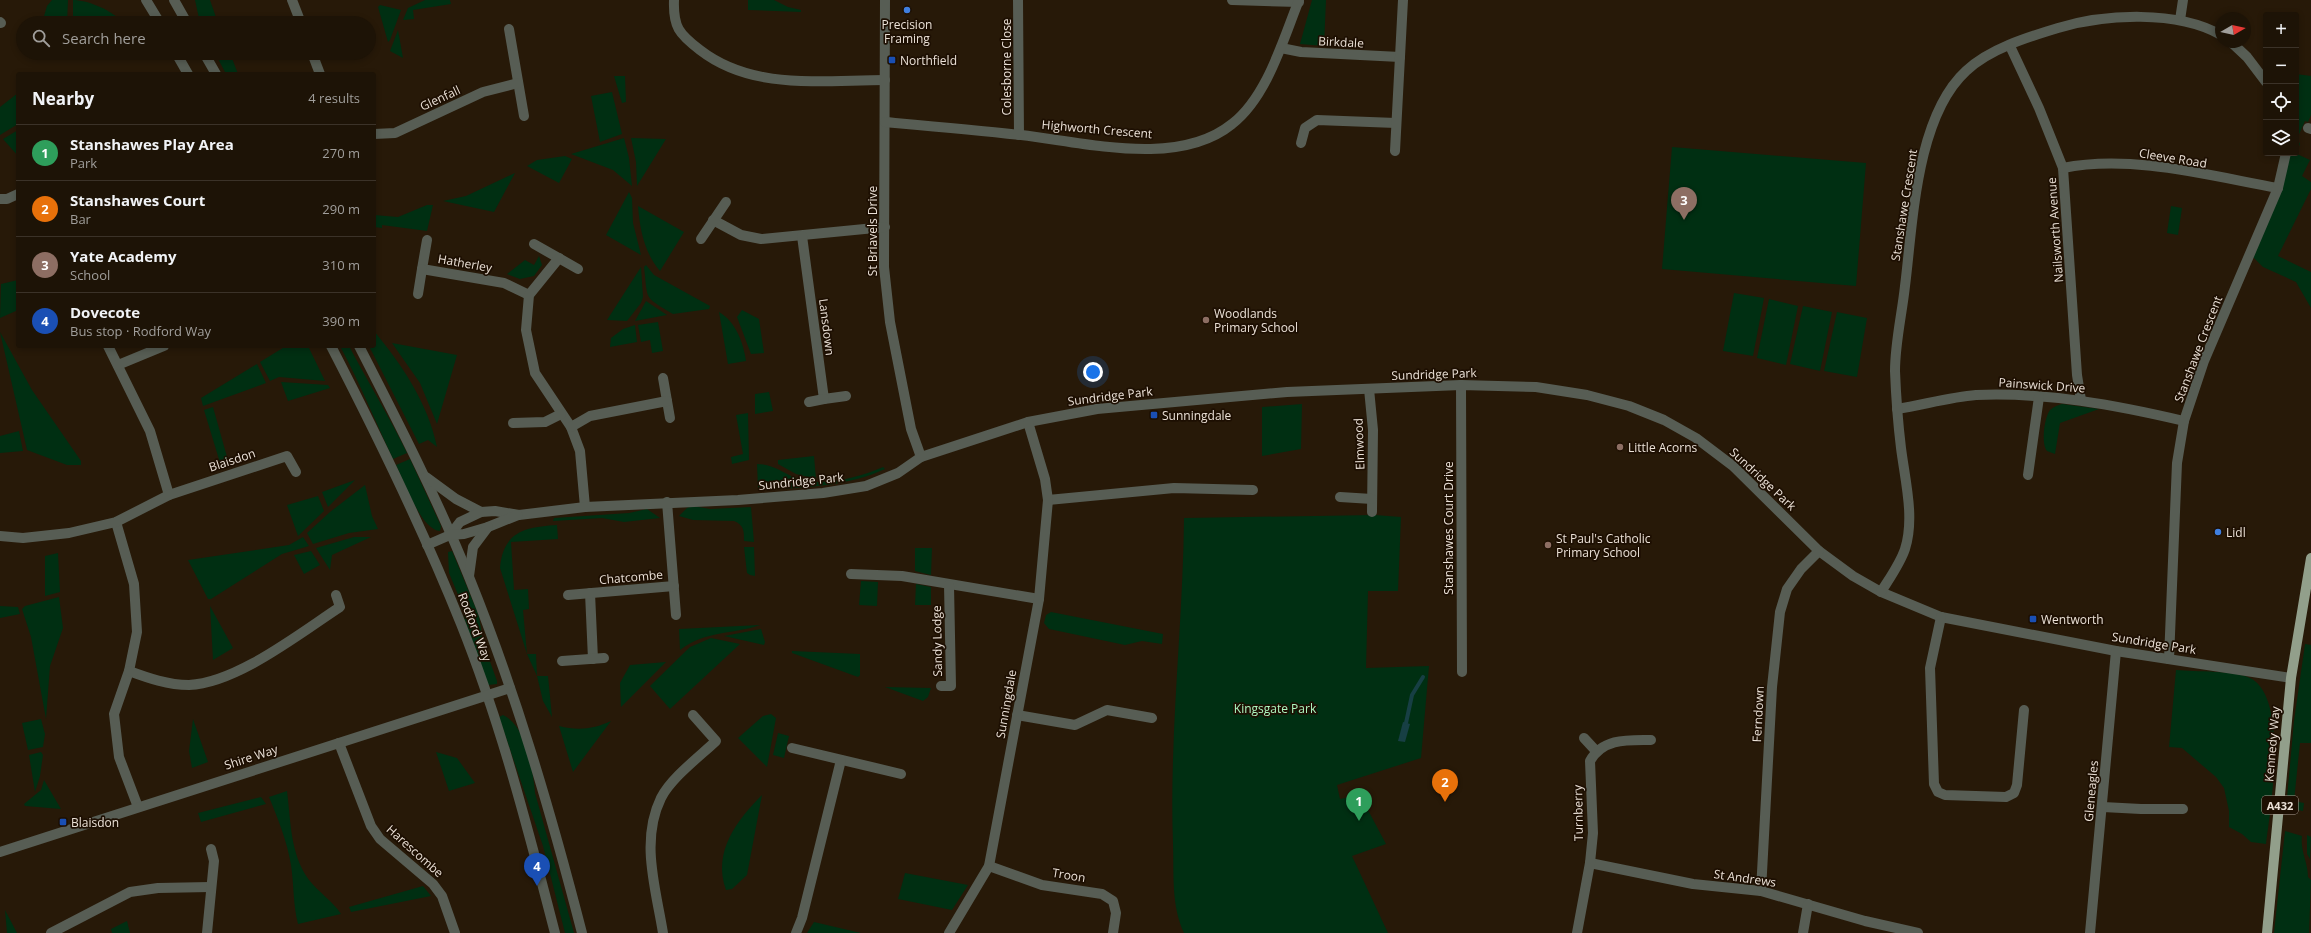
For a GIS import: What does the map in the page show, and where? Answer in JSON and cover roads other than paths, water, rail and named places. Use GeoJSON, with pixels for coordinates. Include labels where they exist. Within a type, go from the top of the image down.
{"type":"FeatureCollection","features":[{"type":"Feature","properties":{"kind":"main road","name":"Kennedy Way"},"geometry":{"type":"LineString","coordinates":[[2267,933],[2291,678],[2311,558]]}},
{"type":"Feature","properties":{"kind":"street"},"geometry":{"type":"LineString","coordinates":[[174,0],[183,16]]}},
{"type":"Feature","properties":{"kind":"street"},"geometry":{"type":"LineString","coordinates":[[292,0],[298,16]]}},
{"type":"Feature","properties":{"kind":"street"},"geometry":{"type":"LineString","coordinates":[[674,0],[674,21],[685,38],[706,55],[726,67],[766,79],[808,81],[885,80]]}},
{"type":"Feature","properties":{"kind":"street","name":"St Briavels Drive"},"geometry":{"type":"LineString","coordinates":[[885,0],[884,267],[890,322],[911,430],[921,458]]}},
{"type":"Feature","properties":{"kind":"street","name":"Colesborne Close"},"geometry":{"type":"LineString","coordinates":[[1018,0],[1019,135]]}},
{"type":"Feature","properties":{"kind":"street"},"geometry":{"type":"LineString","coordinates":[[1232,0],[1299,1]]}},
{"type":"Feature","properties":{"kind":"street"},"geometry":{"type":"LineString","coordinates":[[1395,151],[1403,0]]}},
{"type":"Feature","properties":{"kind":"street"},"geometry":{"type":"LineString","coordinates":[[2180,20],[2183,0]]}},
{"type":"Feature","properties":{"kind":"street"},"geometry":{"type":"LineString","coordinates":[[150,1],[157,16]]}},
{"type":"Feature","properties":{"kind":"street","name":"Highworth Crescent"},"geometry":{"type":"LineString","coordinates":[[885,122],[1145,149],[1197,143],[1216,135],[1233,124],[1249,107],[1266,79],[1281,48],[1299,1]]}},
{"type":"Feature","properties":{"kind":"street","name":"Stanshawe Crescent"},"geometry":{"type":"LineString","coordinates":[[1882,592],[1905,550],[1908,530],[1909,516],[1897,409],[1895,368],[1912,225],[1921,162],[1933,122],[1947,95],[1966,71],[1988,56],[2010,46],[2071,24],[2123,18],[2180,20],[2199,25],[2215,32]]}},
{"type":"Feature","properties":{"kind":"street"},"geometry":{"type":"LineString","coordinates":[[509,29],[524,116]]}},
{"type":"Feature","properties":{"kind":"street","name":"Nailsworth Avenue"},"geometry":{"type":"LineString","coordinates":[[2010,46],[2039,108],[2063,168],[2077,375],[2081,400]]}},
{"type":"Feature","properties":{"kind":"street","name":"Birkdale"},"geometry":{"type":"LineString","coordinates":[[1281,48],[1301,52],[1400,57]]}},
{"type":"Feature","properties":{"kind":"street"},"geometry":{"type":"LineString","coordinates":[[2238,48],[2247,56],[2263,78]]}},
{"type":"Feature","properties":{"kind":"street"},"geometry":{"type":"LineString","coordinates":[[180,60],[187,72]]}},
{"type":"Feature","properties":{"kind":"street"},"geometry":{"type":"LineString","coordinates":[[208,60],[214,72]]}},
{"type":"Feature","properties":{"kind":"street"},"geometry":{"type":"LineString","coordinates":[[315,60],[319,72]]}},
{"type":"Feature","properties":{"kind":"street","name":"Glenfall"},"geometry":{"type":"LineString","coordinates":[[376,134],[395,133],[483,92],[518,83]]}},
{"type":"Feature","properties":{"kind":"street"},"geometry":{"type":"LineString","coordinates":[[1301,143],[1305,128],[1316,120],[1396,123]]}},
{"type":"Feature","properties":{"kind":"street","name":"Stanshawe Crescent"},"geometry":{"type":"LineString","coordinates":[[2169,659],[2177,463],[2184,421],[2207,355],[2278,188],[2285,156]]}},
{"type":"Feature","properties":{"kind":"street","name":"Cleeve Road"},"geometry":{"type":"LineString","coordinates":[[2063,168],[2106,162],[2150,166],[2278,188]]}},
{"type":"Feature","properties":{"kind":"street"},"geometry":{"type":"LineString","coordinates":[[0,199],[16,195]]}},
{"type":"Feature","properties":{"kind":"street"},"geometry":{"type":"LineString","coordinates":[[701,239],[726,202]]}},
{"type":"Feature","properties":{"kind":"street"},"geometry":{"type":"LineString","coordinates":[[713,220],[742,234],[762,239],[885,227]]}},
{"type":"Feature","properties":{"kind":"street","name":"Lansdown"},"geometry":{"type":"LineString","coordinates":[[802,236],[824,399]]}},
{"type":"Feature","properties":{"kind":"street","name":"Hatherley"},"geometry":{"type":"LineString","coordinates":[[427,240],[422,268],[504,283],[530,295]]}},
{"type":"Feature","properties":{"kind":"street"},"geometry":{"type":"LineString","coordinates":[[534,244],[578,269]]}},
{"type":"Feature","properties":{"kind":"street"},"geometry":{"type":"LineString","coordinates":[[559,258],[530,295],[526,330],[535,373],[570,427],[580,450],[585,507]]}},
{"type":"Feature","properties":{"kind":"street"},"geometry":{"type":"LineString","coordinates":[[418,294],[422,268]]}},
{"type":"Feature","properties":{"kind":"street"},"geometry":{"type":"LineString","coordinates":[[109,348],[150,431],[168,495]]}},
{"type":"Feature","properties":{"kind":"street"},"geometry":{"type":"LineString","coordinates":[[118,364],[159,348]]}},
{"type":"Feature","properties":{"kind":"street","name":"Rodford Way"},"geometry":{"type":"LineString","coordinates":[[332,348],[375,430],[461,625],[486,696],[530,836],[555,933]]}},
{"type":"Feature","properties":{"kind":"street","name":"Rodford Way"},"geometry":{"type":"LineString","coordinates":[[360,348],[426,477],[469,576],[510,688],[555,829],[582,933]]}},
{"type":"Feature","properties":{"kind":"street"},"geometry":{"type":"LineString","coordinates":[[663,378],[670,418]]}},
{"type":"Feature","properties":{"kind":"street","name":"Sundridge Park"},"geometry":{"type":"LineString","coordinates":[[450,535],[464,534],[488,527],[519,515],[585,507],[771,498],[866,486],[898,473],[921,458],[1028,422],[1097,409],[1161,402],[1287,392],[1461,385],[1536,387],[1587,395],[1629,406],[1664,420],[1696,438],[1733,466],[1818,551],[1853,576],[1882,592],[1941,617],[2116,651],[2291,678]]}},
{"type":"Feature","properties":{"kind":"street","name":"Stanshawes Court Drive"},"geometry":{"type":"LineString","coordinates":[[1461,385],[1462,672]]}},
{"type":"Feature","properties":{"kind":"street","name":"Elmwood"},"geometry":{"type":"LineString","coordinates":[[1369,389],[1373,430],[1372,512]]}},
{"type":"Feature","properties":{"kind":"street"},"geometry":{"type":"LineString","coordinates":[[809,402],[846,396]]}},
{"type":"Feature","properties":{"kind":"street","name":"Painswick Drive"},"geometry":{"type":"LineString","coordinates":[[1897,409],[1974,396],[2039,397],[2081,400],[2184,421]]}},
{"type":"Feature","properties":{"kind":"street"},"geometry":{"type":"LineString","coordinates":[[2028,475],[2039,397]]}},
{"type":"Feature","properties":{"kind":"street"},"geometry":{"type":"LineString","coordinates":[[570,427],[590,416],[667,401]]}},
{"type":"Feature","properties":{"kind":"street"},"geometry":{"type":"LineString","coordinates":[[513,423],[545,422],[561,414]]}},
{"type":"Feature","properties":{"kind":"street","name":"Sunningdale"},"geometry":{"type":"LineString","coordinates":[[949,933],[989,866],[1039,599],[1048,500],[1045,479],[1028,422]]}},
{"type":"Feature","properties":{"kind":"street","name":"Blaisdon"},"geometry":{"type":"LineString","coordinates":[[0,536],[23,538],[69,533],[116,522],[168,495],[287,456],[296,472]]}},
{"type":"Feature","properties":{"kind":"street","name":"Sundridge Park"},"geometry":{"type":"LineString","coordinates":[[426,477],[456,499],[481,512]]}},
{"type":"Feature","properties":{"kind":"street"},"geometry":{"type":"LineString","coordinates":[[1048,500],[1174,488],[1253,490]]}},
{"type":"Feature","properties":{"kind":"street"},"geometry":{"type":"LineString","coordinates":[[1340,496],[1372,499]]}},
{"type":"Feature","properties":{"kind":"street","name":"Chatcombe"},"geometry":{"type":"LineString","coordinates":[[667,502],[676,615]]}},
{"type":"Feature","properties":{"kind":"street","name":"Sundridge Park"},"geometry":{"type":"LineString","coordinates":[[450,535],[460,522],[481,512],[519,515]]}},
{"type":"Feature","properties":{"kind":"street"},"geometry":{"type":"LineString","coordinates":[[116,522],[134,584],[137,632],[129,671],[114,714],[119,757],[138,807]]}},
{"type":"Feature","properties":{"kind":"street"},"geometry":{"type":"LineString","coordinates":[[469,576],[473,547],[488,527]]}},
{"type":"Feature","properties":{"kind":"street"},"geometry":{"type":"LineString","coordinates":[[427,545],[450,535]]}},
{"type":"Feature","properties":{"kind":"street","name":"Ferndown"},"geometry":{"type":"LineString","coordinates":[[1761,891],[1772,687],[1780,612],[1787,589],[1801,569],[1818,551]]}},
{"type":"Feature","properties":{"kind":"street"},"geometry":{"type":"LineString","coordinates":[[850,574],[902,576],[1039,599]]}},
{"type":"Feature","properties":{"kind":"street","name":"Sandy Lodge"},"geometry":{"type":"LineString","coordinates":[[941,686],[951,686],[949,585]]}},
{"type":"Feature","properties":{"kind":"street","name":"Chatcombe"},"geometry":{"type":"LineString","coordinates":[[568,595],[674,586]]}},
{"type":"Feature","properties":{"kind":"street","name":"Chatcombe"},"geometry":{"type":"LineString","coordinates":[[590,593],[593,659]]}},
{"type":"Feature","properties":{"kind":"street"},"geometry":{"type":"LineString","coordinates":[[129,671],[159,682],[189,685],[220,678],[253,663],[340,607],[336,595]]}},
{"type":"Feature","properties":{"kind":"street"},"geometry":{"type":"LineString","coordinates":[[1941,617],[1930,668],[1934,784],[1938,792],[1946,795],[2006,797],[2014,793],[2017,785],[2024,710]]}},
{"type":"Feature","properties":{"kind":"street","name":"Gleneagles"},"geometry":{"type":"LineString","coordinates":[[2090,933],[2103,806],[2116,651]]}},
{"type":"Feature","properties":{"kind":"street"},"geometry":{"type":"LineString","coordinates":[[562,661],[604,658]]}},
{"type":"Feature","properties":{"kind":"street","name":"Shire Way"},"geometry":{"type":"LineString","coordinates":[[0,852],[510,688]]}},
{"type":"Feature","properties":{"kind":"street"},"geometry":{"type":"LineString","coordinates":[[1017,715],[1075,725],[1107,710],[1152,718]]}},
{"type":"Feature","properties":{"kind":"street"},"geometry":{"type":"LineString","coordinates":[[663,933],[650,855],[651,827],[662,797],[685,769],[716,741],[693,715]]}},
{"type":"Feature","properties":{"kind":"street"},"geometry":{"type":"LineString","coordinates":[[1584,738],[1596,751],[1618,740],[1651,740]]}},
{"type":"Feature","properties":{"kind":"street","name":"Harescombe"},"geometry":{"type":"LineString","coordinates":[[339,743],[371,826],[380,839],[433,884],[442,896],[455,933]]}},
{"type":"Feature","properties":{"kind":"street"},"geometry":{"type":"LineString","coordinates":[[792,748],[901,774]]}},
{"type":"Feature","properties":{"kind":"street","name":"Turnberry"},"geometry":{"type":"LineString","coordinates":[[1577,933],[1590,863],[1594,804],[1590,761],[1596,751]]}},
{"type":"Feature","properties":{"kind":"street"},"geometry":{"type":"LineString","coordinates":[[796,933],[802,918],[841,760]]}},
{"type":"Feature","properties":{"kind":"street"},"geometry":{"type":"LineString","coordinates":[[2103,806],[2142,809],[2183,809]]}},
{"type":"Feature","properties":{"kind":"street"},"geometry":{"type":"LineString","coordinates":[[207,933],[210,887],[214,861],[211,849]]}},
{"type":"Feature","properties":{"kind":"street","name":"St Andrews"},"geometry":{"type":"LineString","coordinates":[[1590,863],[1693,884],[1761,891],[1918,933]]}},
{"type":"Feature","properties":{"kind":"street","name":"Troon"},"geometry":{"type":"LineString","coordinates":[[989,866],[1042,884],[1102,894],[1113,901],[1116,913],[1113,933]]}},
{"type":"Feature","properties":{"kind":"street"},"geometry":{"type":"LineString","coordinates":[[51,933],[130,892],[158,888],[210,887]]}},
{"type":"Feature","properties":{"kind":"street"},"geometry":{"type":"LineString","coordinates":[[1803,933],[1808,904]]}},
{"type":"Feature","properties":{"kind":"water"},"geometry":{"type":"Polygon","coordinates":[[[1403,722],[1410,724],[1405,742],[1398,741],[1403,722]]]}},
{"type":"Feature","properties":{"kind":"waterway"},"geometry":{"type":"LineString","coordinates":[[1406,723],[1412,695],[1423,677]]}},
{"type":"Feature","properties":{"kind":"place","name":"Precision Framing"},"geometry":{"type":"Point","coordinates":[907,10]}},
{"type":"Feature","properties":{"kind":"place","name":"Northfield"},"geometry":{"type":"Point","coordinates":[892,60]}},
{"type":"Feature","properties":{"kind":"place","name":"Yate Academy"},"geometry":{"type":"Point","coordinates":[1684,220]}},
{"type":"Feature","properties":{"kind":"place","name":"Woodlands Primary School"},"geometry":{"type":"Point","coordinates":[1206,320]}},
{"type":"Feature","properties":{"kind":"place","name":"Sunningdale"},"geometry":{"type":"Point","coordinates":[1154,415]}},
{"type":"Feature","properties":{"kind":"place","name":"Little Acorns"},"geometry":{"type":"Point","coordinates":[1620,447]}},
{"type":"Feature","properties":{"kind":"place","name":"Lidl"},"geometry":{"type":"Point","coordinates":[2218,532]}},
{"type":"Feature","properties":{"kind":"place","name":"St Paul's Catholic Primary School"},"geometry":{"type":"Point","coordinates":[1548,545]}},
{"type":"Feature","properties":{"kind":"place","name":"Wentworth"},"geometry":{"type":"Point","coordinates":[2033,619]}},
{"type":"Feature","properties":{"kind":"place","name":"Stanshawes Court"},"geometry":{"type":"Point","coordinates":[1445,802]}},
{"type":"Feature","properties":{"kind":"place","name":"Stanshawes Play Area"},"geometry":{"type":"Point","coordinates":[1359,821]}},
{"type":"Feature","properties":{"kind":"place","name":"Blaisdon"},"geometry":{"type":"Point","coordinates":[63,822]}},
{"type":"Feature","properties":{"kind":"place","name":"Dovecote"},"geometry":{"type":"Point","coordinates":[537,886]}},
{"type":"Feature","properties":{"kind":"park label","name":"Kingsgate Park"},"geometry":{"type":"Point","coordinates":[1275,708]}}]}
